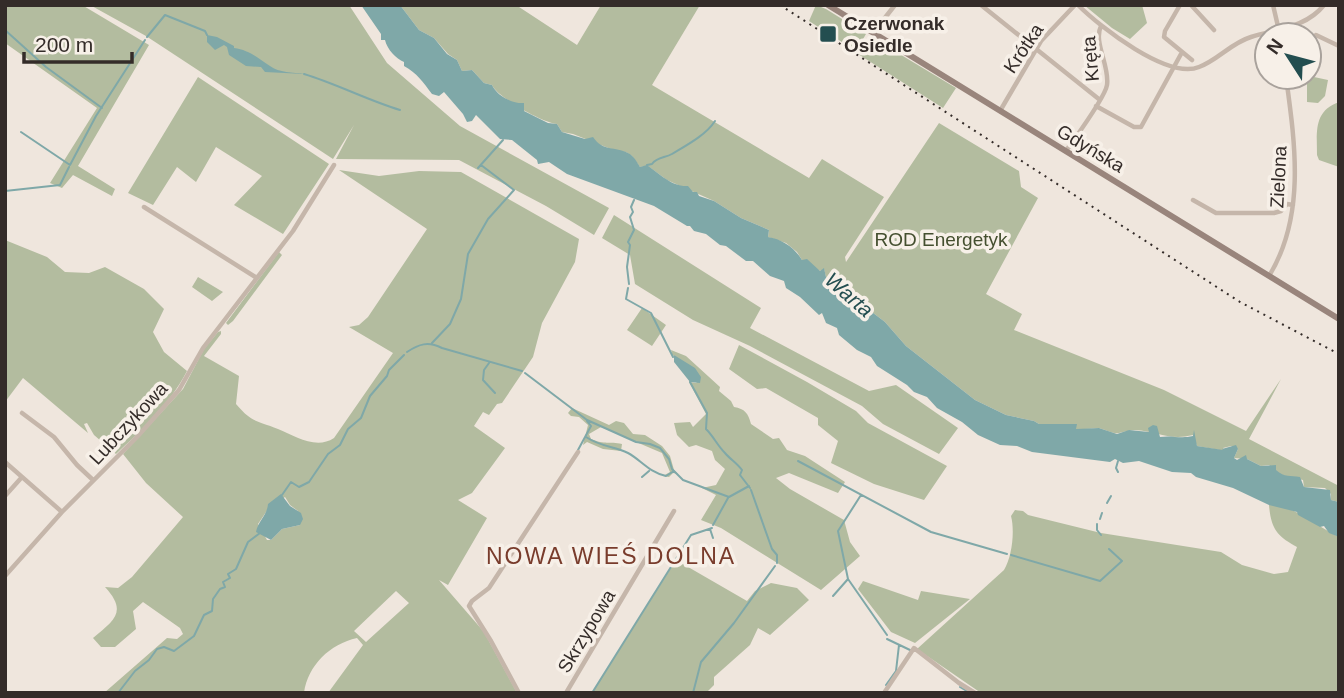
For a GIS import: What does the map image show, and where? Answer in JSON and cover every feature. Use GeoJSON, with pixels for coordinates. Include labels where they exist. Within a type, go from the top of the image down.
{"type":"FeatureCollection","features":[{"type":"Feature","properties":{"kind":"main road","name":"Gdyńska"},"geometry":{"type":"LineString","coordinates":[[831,6],[1339,319]]}},
{"type":"Feature","properties":{"kind":"street"},"geometry":{"type":"LineString","coordinates":[[873,33],[895,5]]}},
{"type":"Feature","properties":{"kind":"street"},"geometry":{"type":"LineString","coordinates":[[981,5],[1100,100]]}},
{"type":"Feature","properties":{"kind":"street","name":"Krótka"},"geometry":{"type":"LineString","coordinates":[[1000,111],[1041,41],[1077,5]]}},
{"type":"Feature","properties":{"kind":"street","name":"Kręta"},"geometry":{"type":"LineString","coordinates":[[1066,151],[1106,92],[1108,82],[1098,34],[1101,26],[1077,5]]}},
{"type":"Feature","properties":{"kind":"street"},"geometry":{"type":"LineString","coordinates":[[1180,5],[1164,34],[1181,54],[1192,60]]}},
{"type":"Feature","properties":{"kind":"street"},"geometry":{"type":"LineString","coordinates":[[1191,5],[1214,30]]}},
{"type":"Feature","properties":{"kind":"street"},"geometry":{"type":"LineString","coordinates":[[1303,21],[1324,5]]}},
{"type":"Feature","properties":{"kind":"street"},"geometry":{"type":"LineString","coordinates":[[1101,26],[1174,68],[1185,70],[1200,67],[1237,43],[1253,37]]}},
{"type":"Feature","properties":{"kind":"street"},"geometry":{"type":"LineString","coordinates":[[1323,38],[1339,46]]}},
{"type":"Feature","properties":{"kind":"street"},"geometry":{"type":"LineString","coordinates":[[1096,106],[1135,127],[1141,127],[1181,54]]}},
{"type":"Feature","properties":{"kind":"street","name":"Zielona"},"geometry":{"type":"LineString","coordinates":[[1269,276],[1283,243],[1293,205],[1296,151],[1288,91]]}},
{"type":"Feature","properties":{"kind":"street","name":"Lubczykowa"},"geometry":{"type":"LineString","coordinates":[[6,573],[179,390],[203,348],[293,231],[334,165]]}},
{"type":"Feature","properties":{"kind":"street"},"geometry":{"type":"LineString","coordinates":[[1194,200],[1212,212],[1222,214],[1274,213],[1281,211],[1287,204],[1293,205]]}},
{"type":"Feature","properties":{"kind":"street"},"geometry":{"type":"LineString","coordinates":[[144,207],[257,278]]}},
{"type":"Feature","properties":{"kind":"street"},"geometry":{"type":"LineString","coordinates":[[22,413],[54,437],[76,465],[93,480]]}},
{"type":"Feature","properties":{"kind":"street"},"geometry":{"type":"LineString","coordinates":[[519,693],[469,606],[489,588],[578,452]]}},
{"type":"Feature","properties":{"kind":"street"},"geometry":{"type":"LineString","coordinates":[[5,462],[62,512]]}},
{"type":"Feature","properties":{"kind":"street"},"geometry":{"type":"LineString","coordinates":[[5,496],[22,477]]}},
{"type":"Feature","properties":{"kind":"street","name":"Skrzypowa"},"geometry":{"type":"LineString","coordinates":[[566,693],[674,511]]}},
{"type":"Feature","properties":{"kind":"street"},"geometry":{"type":"LineString","coordinates":[[884,693],[914,648],[975,693]]}},
{"type":"Feature","properties":{"kind":"green space"},"geometry":{"type":"Polygon","coordinates":[[[6,5],[82,5],[149,45],[78,166],[115,189],[112,196],[73,175],[62,188],[50,183],[97,108],[5,43],[6,5]]]}},
{"type":"Feature","properties":{"kind":"green space"},"geometry":{"type":"Polygon","coordinates":[[[90,5],[349,5],[387,63],[460,126],[609,208],[594,235],[459,160],[336,159],[354,125],[333,159],[146,36],[90,5]]]}},
{"type":"Feature","properties":{"kind":"green space","name":"ROD Energetyk"},"geometry":{"type":"Polygon","coordinates":[[[400,5],[516,5],[577,45],[601,5],[700,5],[652,85],[809,178],[822,159],[884,197],[845,257],[846,262],[939,123],[1019,171],[1021,187],[1038,198],[986,294],[1022,314],[1014,330],[1164,390],[1246,431],[1281,379],[1249,439],[1339,486],[1339,502],[1331,500],[1331,494],[1325,488],[1304,487],[1303,480],[1281,475],[1269,465],[1261,466],[1247,459],[1234,458],[1238,449],[1231,446],[1223,448],[1225,451],[1197,446],[1193,435],[1170,436],[1135,430],[1116,433],[1098,428],[1076,429],[1076,424],[1039,424],[1006,415],[975,400],[906,346],[885,322],[826,277],[824,269],[820,271],[802,260],[786,243],[768,237],[769,230],[667,180],[648,166],[640,167],[626,152],[562,132],[557,124],[521,109],[492,85],[484,83],[472,70],[462,71],[457,60],[434,38],[419,30],[400,5]]]}},
{"type":"Feature","properties":{"kind":"green space"},"geometry":{"type":"Polygon","coordinates":[[[816,5],[866,34],[856,51],[809,21],[816,5]]]}},
{"type":"Feature","properties":{"kind":"green space"},"geometry":{"type":"Polygon","coordinates":[[[1084,5],[1142,5],[1147,23],[1130,39],[1084,5]]]}},
{"type":"Feature","properties":{"kind":"green space"},"geometry":{"type":"Polygon","coordinates":[[[873,38],[956,88],[943,108],[858,54],[869,39],[873,38]]]}},
{"type":"Feature","properties":{"kind":"green space"},"geometry":{"type":"Polygon","coordinates":[[[198,77],[329,164],[283,234],[234,205],[262,176],[216,147],[196,182],[177,167],[153,205],[128,193],[198,77]]]}},
{"type":"Feature","properties":{"kind":"green space"},"geometry":{"type":"Polygon","coordinates":[[[1323,79],[1328,80],[1325,96],[1318,103],[1307,102],[1307,91],[1323,91],[1323,79]]]}},
{"type":"Feature","properties":{"kind":"green space"},"geometry":{"type":"Polygon","coordinates":[[[1339,102],[1339,167],[1319,160],[1317,139],[1321,117],[1339,102]]]}},
{"type":"Feature","properties":{"kind":"green space"},"geometry":{"type":"Polygon","coordinates":[[[339,170],[379,176],[419,171],[461,172],[579,239],[575,262],[542,323],[533,357],[502,403],[497,404],[489,415],[483,412],[474,426],[505,448],[472,493],[458,500],[487,518],[448,585],[439,580],[484,632],[517,693],[328,693],[363,645],[357,638],[338,645],[322,657],[310,673],[304,693],[104,693],[167,638],[177,639],[183,634],[180,628],[143,602],[133,611],[136,629],[115,647],[101,647],[93,638],[116,615],[116,603],[105,587],[118,588],[132,577],[183,517],[146,483],[123,454],[183,389],[204,349],[221,331],[204,356],[239,376],[236,404],[247,415],[306,441],[320,443],[334,438],[393,353],[349,327],[359,325],[368,317],[427,229],[339,170]],[[285,497],[268,509],[258,524],[267,540],[271,540],[282,529],[300,525],[298,511],[285,497]],[[396,591],[354,631],[366,642],[409,603],[396,591]]]}},
{"type":"Feature","properties":{"kind":"green space"},"geometry":{"type":"Polygon","coordinates":[[[614,215],[761,308],[750,328],[869,391],[896,385],[958,428],[939,454],[883,424],[862,406],[750,346],[693,320],[635,284],[630,255],[602,238],[614,215]]]}},
{"type":"Feature","properties":{"kind":"green space"},"geometry":{"type":"Polygon","coordinates":[[[5,240],[47,257],[65,272],[89,273],[105,267],[144,289],[164,309],[153,332],[164,352],[187,371],[164,405],[116,454],[94,435],[87,423],[84,424],[88,433],[23,378],[5,402],[5,240]]]}},
{"type":"Feature","properties":{"kind":"green space"},"geometry":{"type":"Polygon","coordinates":[[[279,252],[282,255],[228,325],[226,323],[279,252]]]}},
{"type":"Feature","properties":{"kind":"green space"},"geometry":{"type":"Polygon","coordinates":[[[198,277],[223,292],[212,301],[192,287],[198,277]]]}},
{"type":"Feature","properties":{"kind":"green space"},"geometry":{"type":"Polygon","coordinates":[[[642,308],[666,325],[652,346],[627,330],[642,308]]]}},
{"type":"Feature","properties":{"kind":"green space"},"geometry":{"type":"Polygon","coordinates":[[[739,345],[856,411],[868,423],[947,466],[924,500],[874,484],[831,463],[838,441],[818,425],[818,418],[766,388],[757,389],[729,369],[739,345]]]}},
{"type":"Feature","properties":{"kind":"green space"},"geometry":{"type":"Polygon","coordinates":[[[671,350],[686,356],[720,387],[719,391],[734,407],[746,412],[751,424],[773,439],[779,438],[787,450],[805,456],[845,482],[838,493],[789,473],[776,478],[844,520],[850,542],[860,556],[821,590],[721,528],[701,520],[716,495],[702,488],[716,485],[725,469],[715,460],[712,451],[696,445],[689,447],[677,435],[674,423],[690,422],[693,427],[706,414],[689,382],[697,383],[674,355],[673,357],[671,350]]]}},
{"type":"Feature","properties":{"kind":"green space"},"geometry":{"type":"Polygon","coordinates":[[[572,408],[609,425],[616,421],[624,423],[633,434],[645,435],[662,446],[678,474],[663,476],[670,472],[662,453],[601,427],[589,434],[591,439],[622,444],[621,451],[603,449],[587,442],[583,445],[588,425],[579,417],[568,413],[572,408]]]}},
{"type":"Feature","properties":{"kind":"green space"},"geometry":{"type":"Polygon","coordinates":[[[1269,505],[1278,505],[1296,512],[1339,537],[1339,693],[981,693],[917,649],[1004,570],[1011,551],[1011,516],[1015,510],[1101,533],[1221,552],[1242,565],[1274,574],[1288,572],[1297,547],[1276,531],[1269,505]]]}},
{"type":"Feature","properties":{"kind":"green space"},"geometry":{"type":"Polygon","coordinates":[[[676,560],[747,601],[755,591],[771,583],[797,588],[809,600],[770,635],[758,628],[750,645],[714,677],[714,685],[706,693],[592,693],[676,560]]]}},
{"type":"Feature","properties":{"kind":"green space"},"geometry":{"type":"Polygon","coordinates":[[[863,581],[918,600],[921,591],[970,599],[915,643],[891,632],[858,589],[863,581]]]}},
{"type":"Feature","properties":{"kind":"water","name":"Warta"},"geometry":{"type":"Polygon","coordinates":[[[361,5],[400,5],[419,30],[434,38],[447,54],[457,60],[462,71],[472,70],[484,83],[492,85],[501,96],[524,103],[524,111],[548,123],[557,124],[562,132],[585,139],[593,137],[605,147],[628,153],[640,167],[647,165],[671,182],[688,186],[699,196],[769,230],[768,237],[788,245],[802,260],[807,259],[820,271],[824,268],[826,277],[885,322],[906,346],[975,400],[1006,415],[1039,424],[1077,424],[1076,429],[1099,428],[1117,434],[1129,430],[1149,432],[1148,428],[1153,425],[1157,426],[1160,437],[1193,436],[1194,430],[1197,446],[1223,450],[1236,445],[1238,449],[1234,458],[1237,460],[1246,455],[1247,459],[1261,466],[1276,465],[1276,470],[1282,474],[1300,477],[1304,487],[1330,490],[1331,500],[1339,502],[1339,537],[1297,512],[1269,505],[1191,473],[1172,472],[1139,461],[1123,463],[1115,459],[1110,462],[1032,452],[1017,446],[1000,445],[978,435],[937,408],[927,397],[914,392],[877,366],[871,357],[857,350],[839,335],[837,328],[826,323],[822,313],[819,315],[786,288],[784,281],[770,276],[753,261],[746,261],[706,234],[694,231],[690,226],[654,206],[567,174],[549,162],[538,164],[537,160],[512,140],[500,139],[476,115],[472,121],[467,122],[444,92],[439,96],[432,94],[416,75],[404,66],[404,62],[392,53],[385,40],[381,40],[381,34],[361,5]]]}},
{"type":"Feature","properties":{"kind":"water"},"geometry":{"type":"Polygon","coordinates":[[[207,35],[249,52],[278,70],[304,74],[265,72],[261,67],[246,66],[229,55],[224,45],[215,50],[207,42],[207,35]]]}},
{"type":"Feature","properties":{"kind":"water"},"geometry":{"type":"Polygon","coordinates":[[[674,355],[695,368],[701,377],[700,383],[690,382],[674,362],[674,355]]]}},
{"type":"Feature","properties":{"kind":"water"},"geometry":{"type":"Polygon","coordinates":[[[281,494],[290,506],[301,513],[303,519],[300,525],[282,529],[271,540],[256,532],[268,504],[281,494]]]}},
{"type":"Feature","properties":{"kind":"waterway"},"geometry":{"type":"LineString","coordinates":[[147,37],[165,15],[205,31],[207,35]]}},
{"type":"Feature","properties":{"kind":"waterway"},"geometry":{"type":"LineString","coordinates":[[5,30],[46,67],[102,108]]}},
{"type":"Feature","properties":{"kind":"waterway"},"geometry":{"type":"LineString","coordinates":[[21,132],[70,165],[96,116],[145,40]]}},
{"type":"Feature","properties":{"kind":"waterway"},"geometry":{"type":"LineString","coordinates":[[304,74],[400,110]]}},
{"type":"Feature","properties":{"kind":"waterway"},"geometry":{"type":"LineString","coordinates":[[647,165],[690,143],[707,131],[715,121]]}},
{"type":"Feature","properties":{"kind":"waterway"},"geometry":{"type":"LineString","coordinates":[[478,168],[503,140]]}},
{"type":"Feature","properties":{"kind":"waterway"},"geometry":{"type":"LineString","coordinates":[[432,343],[450,324],[461,299],[468,254],[488,219],[514,190],[481,165]]}},
{"type":"Feature","properties":{"kind":"waterway"},"geometry":{"type":"LineString","coordinates":[[5,191],[60,185],[69,167]]}},
{"type":"Feature","properties":{"kind":"waterway"},"geometry":{"type":"LineString","coordinates":[[629,284],[628,242],[634,230],[630,217],[634,200]]}},
{"type":"Feature","properties":{"kind":"waterway"},"geometry":{"type":"LineString","coordinates":[[628,288],[626,299],[651,313],[673,357]]}},
{"type":"Feature","properties":{"kind":"waterway"},"geometry":{"type":"LineString","coordinates":[[407,352],[428,344],[522,371]]}},
{"type":"Feature","properties":{"kind":"waterway"},"geometry":{"type":"LineString","coordinates":[[282,495],[291,482],[299,487],[309,482],[328,454],[340,445],[348,429],[361,418],[370,396],[404,355]]}},
{"type":"Feature","properties":{"kind":"waterway"},"geometry":{"type":"LineString","coordinates":[[489,363],[484,370],[483,380],[495,393]]}},
{"type":"Feature","properties":{"kind":"waterway"},"geometry":{"type":"LineString","coordinates":[[525,373],[587,420],[636,442],[660,448],[669,459],[672,469],[683,480],[729,497],[749,486]]}},
{"type":"Feature","properties":{"kind":"waterway"},"geometry":{"type":"LineString","coordinates":[[690,382],[707,413],[706,429],[742,470],[740,475],[750,488]]}},
{"type":"Feature","properties":{"kind":"waterway"},"geometry":{"type":"LineString","coordinates":[[578,450],[591,426],[587,421]]}},
{"type":"Feature","properties":{"kind":"waterway"},"geometry":{"type":"LineString","coordinates":[[586,437],[628,453],[660,474],[666,476],[674,471]]}},
{"type":"Feature","properties":{"kind":"waterway"},"geometry":{"type":"LineString","coordinates":[[798,461],[931,532],[1007,554]]}},
{"type":"Feature","properties":{"kind":"waterway"},"geometry":{"type":"LineString","coordinates":[[1118,461],[1118,472]]}},
{"type":"Feature","properties":{"kind":"waterway"},"geometry":{"type":"LineString","coordinates":[[642,477],[649,471]]}},
{"type":"Feature","properties":{"kind":"waterway"},"geometry":{"type":"LineString","coordinates":[[751,490],[772,549],[777,555],[777,563]]}},
{"type":"Feature","properties":{"kind":"waterway"},"geometry":{"type":"LineString","coordinates":[[861,495],[838,531],[848,579],[887,635]]}},
{"type":"Feature","properties":{"kind":"waterway"},"geometry":{"type":"LineString","coordinates":[[1107,503],[1111,496]]}},
{"type":"Feature","properties":{"kind":"waterway"},"geometry":{"type":"LineString","coordinates":[[713,525],[728,498]]}},
{"type":"Feature","properties":{"kind":"waterway"},"geometry":{"type":"LineString","coordinates":[[1100,519],[1102,513]]}},
{"type":"Feature","properties":{"kind":"waterway"},"geometry":{"type":"LineString","coordinates":[[1097,524],[1101,535]]}},
{"type":"Feature","properties":{"kind":"waterway"},"geometry":{"type":"LineString","coordinates":[[592,693],[691,535],[712,528]]}},
{"type":"Feature","properties":{"kind":"waterway"},"geometry":{"type":"LineString","coordinates":[[710,529],[713,538]]}},
{"type":"Feature","properties":{"kind":"waterway"},"geometry":{"type":"LineString","coordinates":[[118,693],[157,649],[164,647],[174,651],[194,636],[204,615],[212,611],[213,599],[220,589],[225,587],[223,582],[230,578],[228,574],[236,569],[248,542],[260,533]]}},
{"type":"Feature","properties":{"kind":"waterway"},"geometry":{"type":"LineString","coordinates":[[1011,555],[1100,581],[1122,561],[1109,549]]}},
{"type":"Feature","properties":{"kind":"waterway"},"geometry":{"type":"LineString","coordinates":[[693,693],[701,662],[734,623],[775,566]]}},
{"type":"Feature","properties":{"kind":"waterway"},"geometry":{"type":"LineString","coordinates":[[833,596],[848,579]]}},
{"type":"Feature","properties":{"kind":"waterway"},"geometry":{"type":"LineString","coordinates":[[887,639],[910,650]]}},
{"type":"Feature","properties":{"kind":"waterway"},"geometry":{"type":"LineString","coordinates":[[886,685],[896,671],[899,645]]}},
{"type":"Feature","properties":{"kind":"waterway"},"geometry":{"type":"LineString","coordinates":[[960,687],[970,693]]}},
{"type":"Feature","properties":{"kind":"railway"},"geometry":{"type":"LineString","coordinates":[[780,5],[1240,302],[1339,354]]}},
{"type":"Feature","properties":{"kind":"place","name":"Czerwonak Osiedle"},"geometry":{"type":"Point","coordinates":[828,34]}},
{"type":"Feature","properties":{"kind":"district","name":"NOWA WIEŚ DOLNA"},"geometry":{"type":"Point","coordinates":[611,556]}}]}
